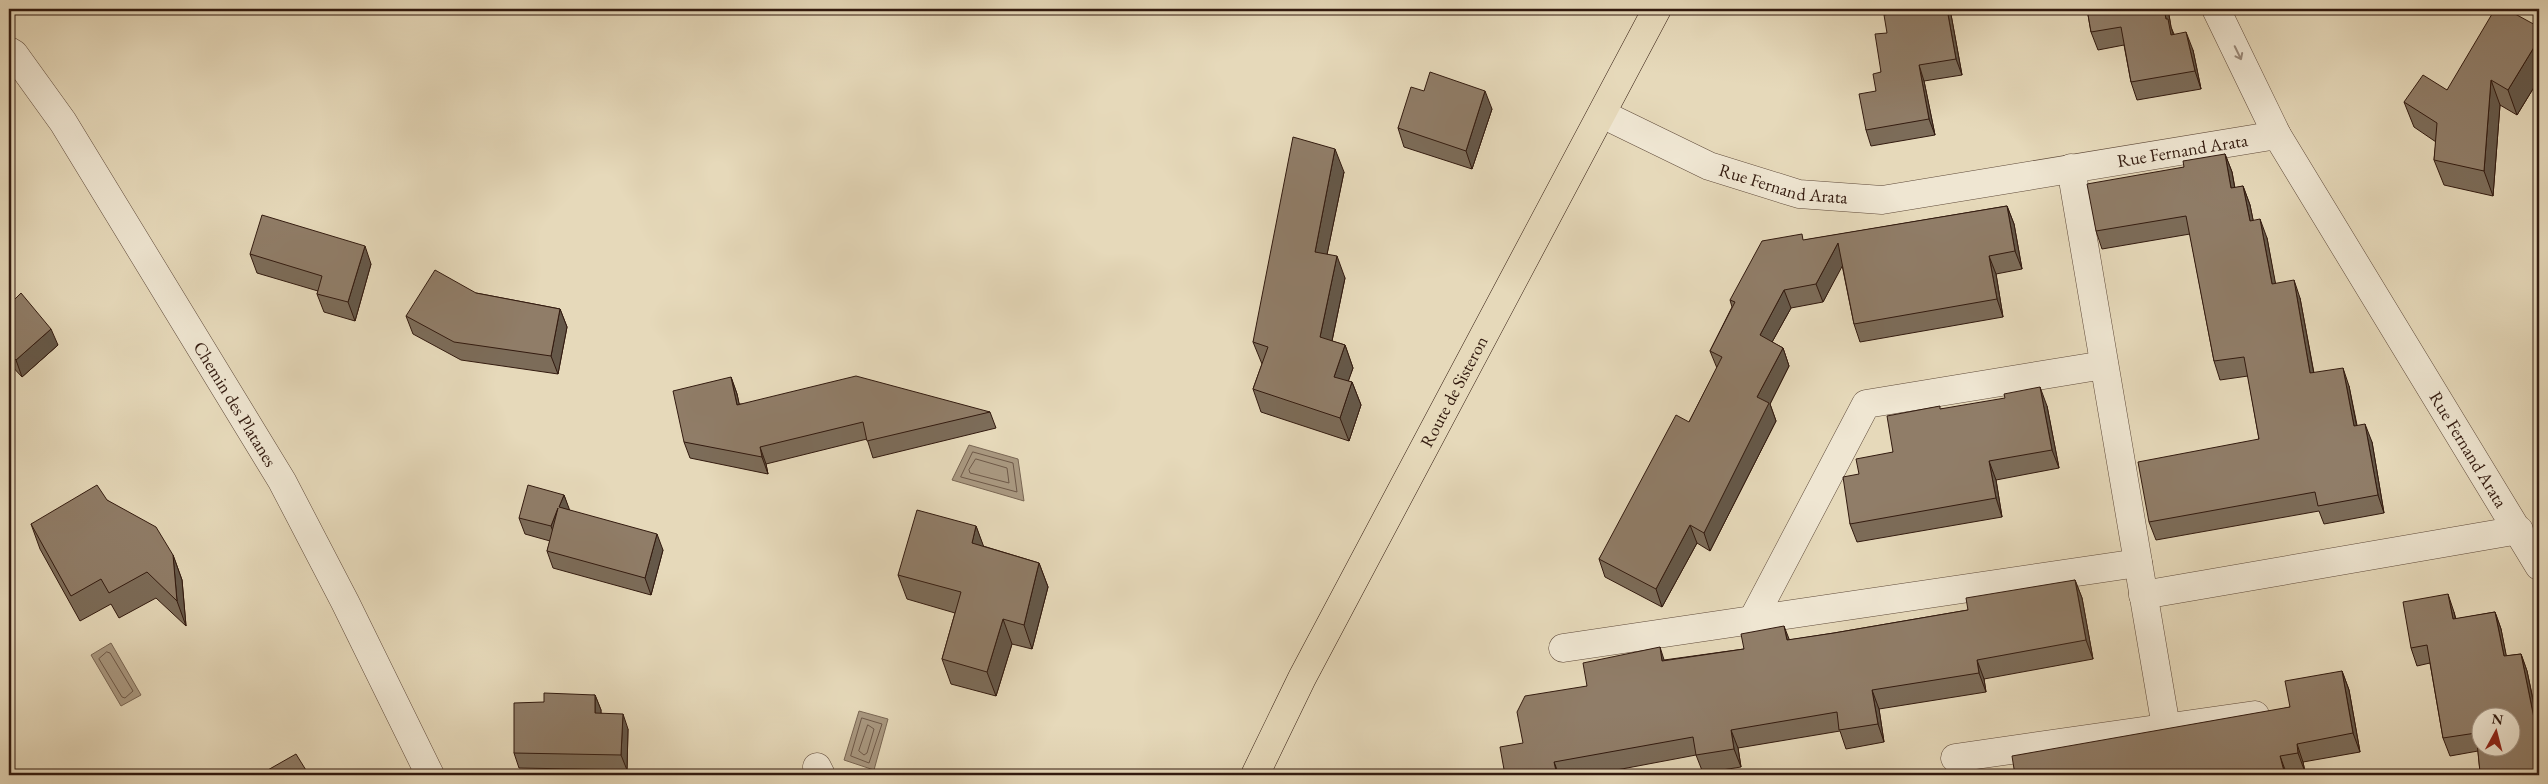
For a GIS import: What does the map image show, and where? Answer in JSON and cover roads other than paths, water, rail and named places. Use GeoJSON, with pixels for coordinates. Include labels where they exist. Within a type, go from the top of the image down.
{"type":"FeatureCollection","features":[{"type":"Feature","properties":{"kind":"main road","name":"Route de Sisteron"},"geometry":{"type":"LineString","coordinates":[[1255,775],[1302,678],[1658,9]]}},
{"type":"Feature","properties":{"kind":"street"},"geometry":{"type":"LineString","coordinates":[[2216,9],[2277,134]]}},
{"type":"Feature","properties":{"kind":"street","name":"Chemin des Platanes"},"geometry":{"type":"LineString","coordinates":[[9,51],[14,54],[63,122],[282,481],[345,602],[430,775]]}},
{"type":"Feature","properties":{"kind":"street","name":"Rue Fernand Arata"},"geometry":{"type":"LineString","coordinates":[[1602,114],[1709,166],[1799,194],[1882,200],[2277,134],[2519,530],[2539,566]]}},
{"type":"Feature","properties":{"kind":"street"},"geometry":{"type":"LineString","coordinates":[[2071,168],[2166,727]]}},
{"type":"Feature","properties":{"kind":"street"},"geometry":{"type":"LineString","coordinates":[[1753,618],[1866,404],[2104,365]]}},
{"type":"Feature","properties":{"kind":"street"},"geometry":{"type":"LineString","coordinates":[[2143,595],[2519,530]]}},
{"type":"Feature","properties":{"kind":"street"},"geometry":{"type":"LineString","coordinates":[[1563,648],[1753,618],[2138,564]]}},
{"type":"Feature","properties":{"kind":"street"},"geometry":{"type":"LineString","coordinates":[[1955,758],[2269,713]]}},
{"type":"Feature","properties":{"kind":"water"},"geometry":{"type":"Polygon","coordinates":[[[969,445],[1018,459],[1024,501],[952,480],[969,445]]]}},
{"type":"Feature","properties":{"kind":"water"},"geometry":{"type":"Polygon","coordinates":[[[111,643],[141,695],[121,706],[91,655],[111,643]]]}},
{"type":"Feature","properties":{"kind":"water"},"geometry":{"type":"Polygon","coordinates":[[[859,711],[888,719],[874,770],[844,760],[859,711]]]}}]}
